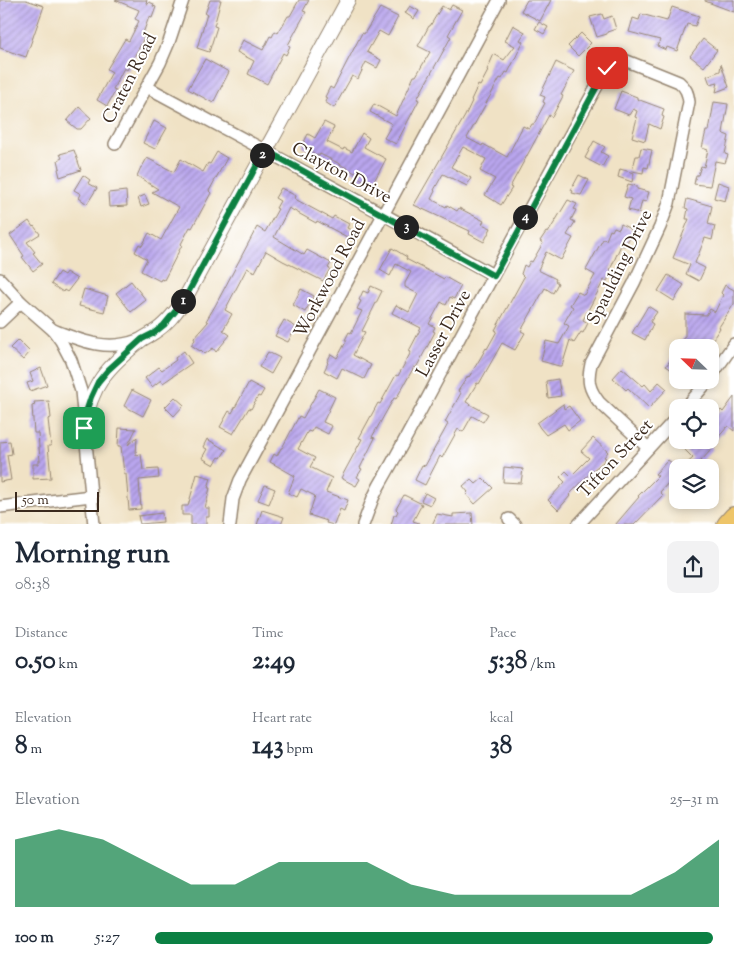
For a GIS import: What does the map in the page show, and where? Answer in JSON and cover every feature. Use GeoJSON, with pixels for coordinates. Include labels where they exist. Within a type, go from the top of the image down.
{"type":"FeatureCollection","features":[{"type":"Feature","properties":{"kind":"highway"},"geometry":{"type":"LineString","coordinates":[[727,524],[734,517]]}},
{"type":"Feature","properties":{"kind":"street","name":"Craten Road"},"geometry":{"type":"LineString","coordinates":[[115,144],[147,87],[169,42],[183,0]]}},
{"type":"Feature","properties":{"kind":"street"},"geometry":{"type":"LineString","coordinates":[[53,330],[86,342],[117,345],[142,339],[164,325],[183,302],[348,0]]}},
{"type":"Feature","properties":{"kind":"street","name":"Workwood Road"},"geometry":{"type":"LineString","coordinates":[[230,524],[233,499],[240,480],[499,0]]}},
{"type":"Feature","properties":{"kind":"street","name":"Lasser Drive"},"geometry":{"type":"LineString","coordinates":[[364,524],[379,486],[607,68],[613,63],[627,61],[650,70]]}},
{"type":"Feature","properties":{"kind":"street","name":"Spaulding Drive"},"geometry":{"type":"LineString","coordinates":[[648,448],[594,395],[590,388],[588,375],[590,364],[638,276],[660,227],[668,203],[684,132],[689,102],[685,87],[679,82],[650,70]]}},
{"type":"Feature","properties":{"kind":"street","name":"Clayton Drive"},"geometry":{"type":"LineString","coordinates":[[147,87],[494,276]]}},
{"type":"Feature","properties":{"kind":"street"},"geometry":{"type":"LineString","coordinates":[[0,279],[21,302],[53,330],[61,341],[77,375],[81,391],[94,524]]}},
{"type":"Feature","properties":{"kind":"street"},"geometry":{"type":"LineString","coordinates":[[0,322],[21,302]]}},
{"type":"Feature","properties":{"kind":"street"},"geometry":{"type":"LineString","coordinates":[[84,428],[86,412],[98,382],[108,370],[142,339]]}},
{"type":"Feature","properties":{"kind":"street"},"geometry":{"type":"LineString","coordinates":[[719,365],[734,344]]}},
{"type":"Feature","properties":{"kind":"street"},"geometry":{"type":"LineString","coordinates":[[692,399],[701,389]]}},
{"type":"Feature","properties":{"kind":"street","name":"Tifton Street"},"geometry":{"type":"LineString","coordinates":[[578,524],[669,426]]}},
{"type":"Feature","properties":{"kind":"street"},"geometry":{"type":"LineString","coordinates":[[0,507],[91,496]]}},
{"type":"Feature","properties":{"kind":"building"},"geometry":{"type":"Polygon","coordinates":[[[0,0],[26,0],[44,6],[26,57],[0,48],[0,0]]]}},
{"type":"Feature","properties":{"kind":"building"},"geometry":{"type":"Polygon","coordinates":[[[115,0],[147,0],[146,3],[154,4],[153,6],[156,7],[152,18],[149,17],[141,44],[127,70],[124,68],[113,89],[116,90],[107,106],[97,100],[112,72],[107,69],[125,39],[129,41],[139,21],[135,19],[139,10],[115,0]]]}},
{"type":"Feature","properties":{"kind":"building"},"geometry":{"type":"Polygon","coordinates":[[[210,0],[221,0],[214,26],[217,27],[209,52],[197,48],[210,0]]]}},
{"type":"Feature","properties":{"kind":"building"},"geometry":{"type":"Polygon","coordinates":[[[299,0],[309,0],[303,11],[306,12],[288,45],[290,46],[286,55],[283,53],[267,84],[248,74],[254,61],[237,52],[243,40],[263,50],[270,36],[272,37],[275,31],[278,33],[299,0]]]}},
{"type":"Feature","properties":{"kind":"building"},"geometry":{"type":"Polygon","coordinates":[[[527,0],[551,0],[540,21],[521,11],[527,0]]]}},
{"type":"Feature","properties":{"kind":"building"},"geometry":{"type":"Polygon","coordinates":[[[734,0],[734,12],[705,1],[734,0]]]}},
{"type":"Feature","properties":{"kind":"building"},"geometry":{"type":"Polygon","coordinates":[[[452,5],[462,10],[448,35],[451,37],[417,99],[419,100],[396,144],[384,138],[392,124],[370,112],[374,104],[396,116],[414,76],[416,76],[430,52],[418,46],[442,6],[449,10],[452,5]]]}},
{"type":"Feature","properties":{"kind":"building"},"geometry":{"type":"Polygon","coordinates":[[[410,6],[419,11],[414,19],[405,13],[410,6]]]}},
{"type":"Feature","properties":{"kind":"building"},"geometry":{"type":"Polygon","coordinates":[[[672,7],[699,16],[695,26],[687,24],[677,51],[667,47],[666,50],[657,46],[660,40],[629,32],[633,18],[639,20],[641,14],[667,21],[672,7]]]}},
{"type":"Feature","properties":{"kind":"building"},"geometry":{"type":"Polygon","coordinates":[[[380,8],[398,17],[388,36],[379,31],[367,52],[381,60],[377,68],[366,62],[358,79],[352,76],[334,108],[325,102],[327,98],[325,97],[330,87],[333,89],[362,33],[364,34],[380,8]]]}},
{"type":"Feature","properties":{"kind":"building"},"geometry":{"type":"Polygon","coordinates":[[[602,14],[604,19],[612,16],[616,29],[597,37],[590,17],[602,14]]]}},
{"type":"Feature","properties":{"kind":"building"},"geometry":{"type":"Polygon","coordinates":[[[539,22],[548,27],[544,34],[535,29],[539,22]]]}},
{"type":"Feature","properties":{"kind":"building"},"geometry":{"type":"Polygon","coordinates":[[[513,25],[525,32],[520,40],[523,42],[508,73],[506,72],[502,79],[500,78],[467,138],[507,157],[523,126],[529,129],[534,124],[545,103],[543,102],[545,97],[540,95],[556,62],[574,71],[552,117],[549,115],[510,187],[512,188],[501,205],[485,195],[495,179],[480,171],[486,159],[463,147],[451,167],[471,178],[467,186],[443,174],[434,190],[431,199],[457,211],[459,208],[484,221],[482,224],[491,228],[484,242],[469,234],[470,231],[414,205],[465,116],[478,85],[480,86],[488,71],[494,54],[504,60],[515,46],[505,41],[513,25]]]}},
{"type":"Feature","properties":{"kind":"building"},"geometry":{"type":"Polygon","coordinates":[[[581,33],[591,43],[578,56],[568,46],[581,33]]]}},
{"type":"Feature","properties":{"kind":"building"},"geometry":{"type":"Polygon","coordinates":[[[703,39],[717,50],[704,67],[690,56],[703,39]]]}},
{"type":"Feature","properties":{"kind":"building"},"geometry":{"type":"Polygon","coordinates":[[[205,59],[229,72],[213,103],[188,89],[205,59]]]}},
{"type":"Feature","properties":{"kind":"building"},"geometry":{"type":"Polygon","coordinates":[[[721,64],[729,87],[716,92],[718,82],[710,84],[707,76],[720,71],[721,64]]]}},
{"type":"Feature","properties":{"kind":"building"},"geometry":{"type":"Polygon","coordinates":[[[621,91],[664,109],[662,116],[664,117],[660,129],[649,124],[645,141],[632,137],[637,111],[633,109],[629,115],[614,109],[621,91]]]}},
{"type":"Feature","properties":{"kind":"building"},"geometry":{"type":"Polygon","coordinates":[[[714,102],[728,104],[723,133],[729,136],[725,154],[728,155],[725,163],[715,161],[710,186],[694,184],[701,166],[704,167],[708,150],[702,148],[706,131],[709,131],[714,102]]]}},
{"type":"Feature","properties":{"kind":"building"},"geometry":{"type":"Polygon","coordinates":[[[79,107],[91,118],[81,129],[77,129],[67,121],[79,107]]]}},
{"type":"Feature","properties":{"kind":"building"},"geometry":{"type":"Polygon","coordinates":[[[154,121],[167,128],[155,149],[143,143],[154,121]]]}},
{"type":"Feature","properties":{"kind":"building"},"geometry":{"type":"Polygon","coordinates":[[[324,122],[334,127],[327,142],[352,152],[362,133],[369,138],[364,147],[386,159],[372,185],[336,162],[320,154],[319,156],[302,146],[308,134],[315,138],[324,122]]]}},
{"type":"Feature","properties":{"kind":"building"},"geometry":{"type":"Polygon","coordinates":[[[594,141],[605,147],[601,152],[608,156],[602,167],[585,158],[594,141]]]}},
{"type":"Feature","properties":{"kind":"building"},"geometry":{"type":"Polygon","coordinates":[[[641,148],[652,150],[648,168],[644,167],[643,173],[632,171],[636,156],[639,156],[641,148]]]}},
{"type":"Feature","properties":{"kind":"building"},"geometry":{"type":"Polygon","coordinates":[[[74,150],[81,170],[60,177],[58,160],[62,158],[60,154],[74,150]]]}},
{"type":"Feature","properties":{"kind":"building"},"geometry":{"type":"Polygon","coordinates":[[[217,152],[227,158],[209,191],[211,193],[192,228],[190,227],[164,280],[161,279],[160,281],[141,271],[147,259],[135,252],[139,244],[142,246],[149,233],[161,240],[179,207],[152,192],[158,189],[137,176],[141,167],[147,158],[174,172],[181,159],[203,172],[217,152]]]}},
{"type":"Feature","properties":{"kind":"building"},"geometry":{"type":"Polygon","coordinates":[[[620,169],[634,173],[632,182],[618,177],[620,169]]]}},
{"type":"Feature","properties":{"kind":"building"},"geometry":{"type":"Polygon","coordinates":[[[83,175],[90,180],[88,183],[97,188],[87,204],[79,198],[81,194],[74,190],[83,175]]]}},
{"type":"Feature","properties":{"kind":"building"},"geometry":{"type":"Polygon","coordinates":[[[579,175],[589,180],[581,195],[572,193],[573,191],[571,190],[579,175]]]}},
{"type":"Feature","properties":{"kind":"building"},"geometry":{"type":"Polygon","coordinates":[[[718,182],[729,186],[725,201],[714,198],[718,182]]]}},
{"type":"Feature","properties":{"kind":"building"},"geometry":{"type":"Polygon","coordinates":[[[628,184],[649,192],[646,202],[642,201],[639,213],[628,210],[631,199],[624,197],[628,184]]]}},
{"type":"Feature","properties":{"kind":"building"},"geometry":{"type":"Polygon","coordinates":[[[281,188],[296,196],[295,199],[332,219],[334,216],[349,224],[347,228],[353,231],[349,238],[289,208],[274,237],[304,255],[307,250],[331,263],[328,268],[330,269],[323,281],[266,251],[255,272],[247,268],[225,310],[232,314],[223,330],[230,335],[216,352],[213,348],[205,354],[191,345],[195,340],[194,338],[208,322],[206,321],[257,227],[265,232],[278,209],[276,208],[280,201],[275,198],[281,188]]]}},
{"type":"Feature","properties":{"kind":"building"},"geometry":{"type":"Polygon","coordinates":[[[126,191],[127,206],[109,207],[108,193],[126,191]]]}},
{"type":"Feature","properties":{"kind":"building"},"geometry":{"type":"Polygon","coordinates":[[[145,195],[149,204],[141,207],[138,198],[145,195]]]}},
{"type":"Feature","properties":{"kind":"building"},"geometry":{"type":"Polygon","coordinates":[[[687,199],[712,206],[708,224],[715,226],[712,240],[705,238],[695,263],[705,268],[699,281],[686,274],[690,265],[673,258],[689,219],[686,219],[688,209],[685,208],[687,199]]]}},
{"type":"Feature","properties":{"kind":"building"},"geometry":{"type":"Polygon","coordinates":[[[568,200],[577,204],[571,220],[575,222],[567,235],[573,238],[561,260],[546,252],[538,270],[556,279],[555,281],[558,283],[553,293],[545,288],[521,331],[525,333],[515,350],[502,343],[479,384],[477,383],[466,402],[488,414],[483,422],[472,416],[463,432],[458,429],[442,458],[440,456],[425,485],[415,480],[422,465],[425,466],[448,424],[445,422],[461,393],[458,391],[469,377],[497,331],[495,330],[524,277],[521,274],[524,265],[527,267],[530,261],[532,262],[543,243],[540,241],[546,232],[548,233],[568,200]]]}},
{"type":"Feature","properties":{"kind":"building"},"geometry":{"type":"Polygon","coordinates":[[[29,221],[40,234],[27,242],[42,264],[33,271],[22,257],[24,256],[10,235],[29,221]]]}},
{"type":"Feature","properties":{"kind":"building"},"geometry":{"type":"Polygon","coordinates":[[[621,224],[632,230],[631,235],[625,246],[621,245],[610,270],[613,271],[607,281],[604,280],[583,320],[588,323],[583,333],[581,332],[574,343],[570,340],[562,366],[541,361],[546,341],[559,344],[569,326],[564,323],[573,307],[570,305],[578,292],[584,295],[595,275],[586,270],[603,239],[606,240],[610,230],[612,231],[614,227],[619,229],[621,224]]]}},
{"type":"Feature","properties":{"kind":"building"},"geometry":{"type":"Polygon","coordinates":[[[392,248],[407,257],[406,259],[461,286],[454,299],[450,297],[446,305],[441,302],[429,324],[435,327],[433,331],[435,332],[416,368],[414,367],[396,399],[394,398],[372,437],[375,438],[360,468],[362,469],[357,477],[360,479],[356,486],[341,478],[362,439],[359,438],[378,403],[380,404],[396,375],[398,376],[421,328],[392,313],[396,305],[409,312],[418,294],[405,287],[411,272],[396,264],[390,276],[380,270],[392,248]]]}},
{"type":"Feature","properties":{"kind":"building"},"geometry":{"type":"Polygon","coordinates":[[[59,272],[64,275],[66,272],[77,279],[67,292],[64,290],[63,292],[51,284],[59,272]]]}},
{"type":"Feature","properties":{"kind":"building"},"geometry":{"type":"Polygon","coordinates":[[[668,275],[684,285],[674,301],[658,291],[668,275]]]}},
{"type":"Feature","properties":{"kind":"building"},"geometry":{"type":"Polygon","coordinates":[[[131,281],[146,300],[131,312],[116,293],[131,281]]]}},
{"type":"Feature","properties":{"kind":"building"},"geometry":{"type":"Polygon","coordinates":[[[725,285],[734,290],[734,304],[713,339],[683,339],[685,336],[685,314],[706,315],[710,309],[715,312],[723,295],[721,293],[725,285]]]}},
{"type":"Feature","properties":{"kind":"building"},"geometry":{"type":"Polygon","coordinates":[[[371,286],[382,291],[362,331],[365,332],[353,355],[371,365],[364,379],[342,368],[337,378],[324,371],[327,362],[331,354],[337,358],[347,340],[345,340],[349,332],[351,333],[362,311],[357,309],[363,291],[368,293],[371,286]]]}},
{"type":"Feature","properties":{"kind":"building"},"geometry":{"type":"Polygon","coordinates":[[[84,289],[108,296],[104,312],[79,306],[84,289]]]}},
{"type":"Feature","properties":{"kind":"building"},"geometry":{"type":"Polygon","coordinates":[[[301,289],[314,296],[305,312],[293,305],[301,289]]]}},
{"type":"Feature","properties":{"kind":"building"},"geometry":{"type":"Polygon","coordinates":[[[648,306],[657,312],[650,322],[653,324],[645,340],[632,333],[648,306]]]}},
{"type":"Feature","properties":{"kind":"building"},"geometry":{"type":"Polygon","coordinates":[[[284,320],[296,327],[288,342],[275,336],[284,320]]]}},
{"type":"Feature","properties":{"kind":"building"},"geometry":{"type":"Polygon","coordinates":[[[18,340],[30,352],[23,360],[10,348],[18,340]]]}},
{"type":"Feature","properties":{"kind":"building"},"geometry":{"type":"Polygon","coordinates":[[[184,351],[192,363],[163,383],[161,380],[152,387],[145,378],[159,367],[162,370],[176,360],[175,358],[184,351]]]}},
{"type":"Feature","properties":{"kind":"building"},"geometry":{"type":"Polygon","coordinates":[[[268,352],[280,358],[271,374],[259,367],[268,352]]]}},
{"type":"Feature","properties":{"kind":"building"},"geometry":{"type":"Polygon","coordinates":[[[41,368],[47,385],[30,391],[27,383],[33,381],[30,373],[41,368]]]}},
{"type":"Feature","properties":{"kind":"building"},"geometry":{"type":"Polygon","coordinates":[[[622,368],[643,386],[645,384],[651,391],[659,382],[667,389],[649,408],[628,388],[626,390],[613,378],[622,368]]]}},
{"type":"Feature","properties":{"kind":"building"},"geometry":{"type":"Polygon","coordinates":[[[558,379],[561,396],[548,398],[546,381],[558,379]]]}},
{"type":"Feature","properties":{"kind":"building"},"geometry":{"type":"Polygon","coordinates":[[[249,382],[264,390],[260,397],[258,396],[251,409],[249,408],[233,434],[220,427],[229,411],[232,413],[249,382]]]}},
{"type":"Feature","properties":{"kind":"building"},"geometry":{"type":"Polygon","coordinates":[[[319,389],[335,397],[323,422],[332,426],[328,434],[314,427],[311,432],[308,431],[298,449],[315,458],[310,467],[332,478],[326,492],[348,500],[344,511],[340,509],[334,524],[326,523],[327,521],[309,515],[315,496],[301,489],[297,497],[288,493],[295,476],[270,462],[274,454],[277,456],[299,416],[303,418],[319,389]]]}},
{"type":"Feature","properties":{"kind":"building"},"geometry":{"type":"Polygon","coordinates":[[[132,390],[151,400],[143,416],[124,406],[132,390]]]}},
{"type":"Feature","properties":{"kind":"building"},"geometry":{"type":"Polygon","coordinates":[[[175,397],[184,405],[174,416],[165,407],[175,397]]]}},
{"type":"Feature","properties":{"kind":"building"},"geometry":{"type":"Polygon","coordinates":[[[734,397],[734,431],[728,426],[719,436],[719,412],[721,410],[723,412],[734,397]]]}},
{"type":"Feature","properties":{"kind":"building"},"geometry":{"type":"Polygon","coordinates":[[[49,401],[51,418],[48,419],[51,446],[48,446],[51,478],[33,479],[33,464],[38,464],[38,461],[40,461],[38,433],[34,433],[32,406],[35,405],[34,402],[49,401]]]}},
{"type":"Feature","properties":{"kind":"building"},"geometry":{"type":"Polygon","coordinates":[[[563,404],[564,409],[569,406],[580,421],[568,430],[564,424],[546,435],[537,423],[563,404]]]}},
{"type":"Feature","properties":{"kind":"building"},"geometry":{"type":"Polygon","coordinates":[[[119,428],[136,429],[128,445],[137,437],[136,455],[141,454],[143,470],[158,469],[159,478],[139,480],[141,509],[129,510],[126,474],[124,474],[121,446],[118,446],[119,428]]]}},
{"type":"Feature","properties":{"kind":"building"},"geometry":{"type":"Polygon","coordinates":[[[593,438],[608,452],[604,457],[606,458],[569,495],[558,510],[548,500],[565,482],[560,477],[566,471],[571,476],[589,458],[581,451],[593,438]]]}},
{"type":"Feature","properties":{"kind":"building"},"geometry":{"type":"Polygon","coordinates":[[[207,439],[226,450],[214,465],[202,458],[207,449],[203,447],[207,439]]]}},
{"type":"Feature","properties":{"kind":"building"},"geometry":{"type":"Polygon","coordinates":[[[10,441],[12,454],[7,455],[11,480],[0,482],[0,442],[10,441]]]}},
{"type":"Feature","properties":{"kind":"building"},"geometry":{"type":"Polygon","coordinates":[[[684,449],[712,449],[703,459],[693,458],[684,449]]]}},
{"type":"Feature","properties":{"kind":"building"},"geometry":{"type":"Polygon","coordinates":[[[668,460],[669,482],[660,492],[663,495],[635,524],[616,524],[638,496],[658,476],[655,474],[668,460]]]}},
{"type":"Feature","properties":{"kind":"building"},"geometry":{"type":"Polygon","coordinates":[[[504,467],[523,469],[521,483],[503,482],[504,467]]]}},
{"type":"Feature","properties":{"kind":"building"},"geometry":{"type":"Polygon","coordinates":[[[197,474],[211,478],[205,508],[209,508],[209,517],[206,517],[206,524],[191,524],[191,515],[182,515],[182,506],[188,506],[197,474]]]}},
{"type":"Feature","properties":{"kind":"building"},"geometry":{"type":"Polygon","coordinates":[[[483,478],[493,488],[475,504],[466,494],[468,492],[463,486],[471,479],[476,484],[483,478]]]}},
{"type":"Feature","properties":{"kind":"building"},"geometry":{"type":"Polygon","coordinates":[[[265,485],[275,489],[269,504],[258,500],[265,485]]]}},
{"type":"Feature","properties":{"kind":"building"},"geometry":{"type":"Polygon","coordinates":[[[425,493],[434,498],[430,505],[421,501],[425,493]]]}},
{"type":"Feature","properties":{"kind":"building"},"geometry":{"type":"Polygon","coordinates":[[[404,495],[422,504],[413,521],[419,524],[391,524],[394,515],[398,511],[396,509],[404,495]]]}},
{"type":"Feature","properties":{"kind":"building"},"geometry":{"type":"Polygon","coordinates":[[[262,510],[284,517],[281,524],[257,524],[262,510]]]}},
{"type":"Feature","properties":{"kind":"building"},"geometry":{"type":"Polygon","coordinates":[[[162,513],[163,522],[140,524],[138,516],[162,513]]]}},
{"type":"Feature","properties":{"kind":"building"},"geometry":{"type":"Polygon","coordinates":[[[472,513],[473,524],[432,524],[437,514],[453,517],[453,514],[472,513]]]}},
{"type":"Feature","properties":{"kind":"route"},"geometry":{"type":"LineString","coordinates":[[84,428],[86,412],[98,382],[108,370],[142,339],[164,325],[183,302],[265,150],[494,276],[607,68]]}}]}
